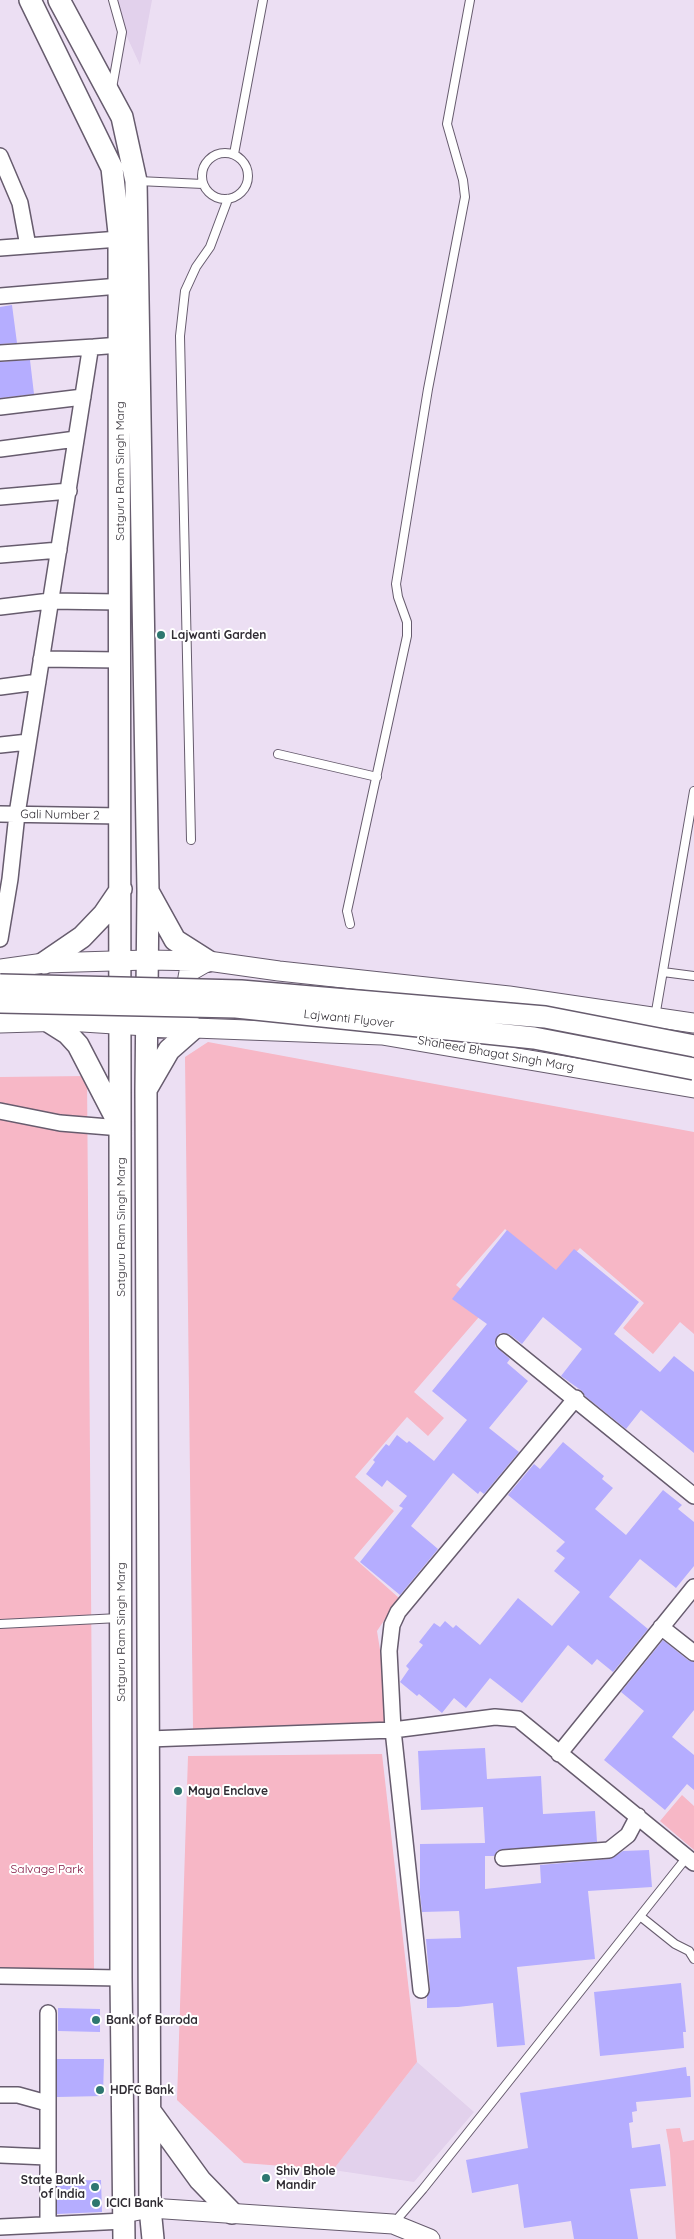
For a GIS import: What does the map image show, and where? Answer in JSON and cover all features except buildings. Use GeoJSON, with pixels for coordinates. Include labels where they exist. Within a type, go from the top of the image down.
{"type":"FeatureCollection","features":[{"type":"Feature","properties":{"kind":"main road","name":"Satguru Ram Singh Marg"},"geometry":{"type":"LineString","coordinates":[[30,0],[112,168],[119,239],[122,1128],[121,1978],[124,2224]]}},
{"type":"Feature","properties":{"kind":"main road","name":"Satguru Ram Singh Marg"},"geometry":{"type":"LineString","coordinates":[[59,0],[122,117],[136,181],[148,891],[146,1090],[150,2208],[152,2239]]}},
{"type":"Feature","properties":{"kind":"main road"},"geometry":{"type":"LineString","coordinates":[[44,963],[82,937],[104,914],[121,890]]}},
{"type":"Feature","properties":{"kind":"main road"},"geometry":{"type":"LineString","coordinates":[[148,891],[175,940],[208,961]]}},
{"type":"Feature","properties":{"kind":"main road","name":"Lajwanti Flyover"},"geometry":{"type":"LineString","coordinates":[[0,985],[241,991],[545,1017],[694,1046]]}},
{"type":"Feature","properties":{"kind":"main road","name":"Lajwanti Flyover"},"geometry":{"type":"LineString","coordinates":[[0,1002],[236,1007],[534,1038],[694,1069]]}},
{"type":"Feature","properties":{"kind":"main road"},"geometry":{"type":"LineString","coordinates":[[48,1021],[78,1045],[122,1128]]}},
{"type":"Feature","properties":{"kind":"main road","name":"Shaheed Bhagat Singh Marg"},"geometry":{"type":"LineString","coordinates":[[146,1026],[194,1028]]}},
{"type":"Feature","properties":{"kind":"main road"},"geometry":{"type":"LineString","coordinates":[[146,1090],[169,1050],[194,1028]]}},
{"type":"Feature","properties":{"kind":"main road"},"geometry":{"type":"LineString","coordinates":[[150,2111],[200,2180],[232,2213]]}},
{"type":"Feature","properties":{"kind":"street"},"geometry":{"type":"LineString","coordinates":[[0,156],[20,203],[28,246]]}},
{"type":"Feature","properties":{"kind":"street"},"geometry":{"type":"LineString","coordinates":[[0,248],[119,239]]}},
{"type":"Feature","properties":{"kind":"street"},"geometry":{"type":"LineString","coordinates":[[0,296],[119,286]]}},
{"type":"Feature","properties":{"kind":"street"},"geometry":{"type":"LineString","coordinates":[[0,353],[120,345]]}},
{"type":"Feature","properties":{"kind":"street"},"geometry":{"type":"LineString","coordinates":[[0,939],[5,879],[60,550],[90,351],[94,346]]}},
{"type":"Feature","properties":{"kind":"street"},"geometry":{"type":"LineString","coordinates":[[0,407],[83,397]]}},
{"type":"Feature","properties":{"kind":"street"},"geometry":{"type":"LineString","coordinates":[[0,449],[76,440]]}},
{"type":"Feature","properties":{"kind":"street"},"geometry":{"type":"LineString","coordinates":[[0,497],[69,491]]}},
{"type":"Feature","properties":{"kind":"street"},"geometry":{"type":"LineString","coordinates":[[0,555],[60,550]]}},
{"type":"Feature","properties":{"kind":"street"},"geometry":{"type":"LineString","coordinates":[[0,607],[50,601],[120,602]]}},
{"type":"Feature","properties":{"kind":"street"},"geometry":{"type":"LineString","coordinates":[[41,659],[120,660]]}},
{"type":"Feature","properties":{"kind":"street"},"geometry":{"type":"LineString","coordinates":[[0,687],[38,682]]}},
{"type":"Feature","properties":{"kind":"street"},"geometry":{"type":"LineString","coordinates":[[0,745],[28,742]]}},
{"type":"Feature","properties":{"kind":"street","name":"Gali Number 2"},"geometry":{"type":"LineString","coordinates":[[0,814],[121,816]]}},
{"type":"Feature","properties":{"kind":"street"},"geometry":{"type":"LineString","coordinates":[[0,969],[44,963],[147,960],[208,961],[279,971],[509,996],[694,1023]]}},
{"type":"Feature","properties":{"kind":"street"},"geometry":{"type":"LineString","coordinates":[[194,1028],[181,1016],[189,972],[208,961]]}},
{"type":"Feature","properties":{"kind":"street"},"geometry":{"type":"LineString","coordinates":[[0,1023],[48,1021],[146,1026]]}},
{"type":"Feature","properties":{"kind":"street","name":"Shaheed Bhagat Singh Marg"},"geometry":{"type":"LineString","coordinates":[[194,1028],[382,1035],[694,1088]]}},
{"type":"Feature","properties":{"kind":"street"},"geometry":{"type":"LineString","coordinates":[[0,1111],[60,1123],[122,1128]]}},
{"type":"Feature","properties":{"kind":"street"},"geometry":{"type":"LineString","coordinates":[[504,1342],[576,1398],[694,1496]]}},
{"type":"Feature","properties":{"kind":"street"},"geometry":{"type":"LineString","coordinates":[[421,1990],[393,1730],[389,1651],[392,1625],[398,1612],[576,1398]]}},
{"type":"Feature","properties":{"kind":"street"},"geometry":{"type":"LineString","coordinates":[[559,1754],[694,1587]]}},
{"type":"Feature","properties":{"kind":"street"},"geometry":{"type":"LineString","coordinates":[[661,1627],[694,1653]]}},
{"type":"Feature","properties":{"kind":"street"},"geometry":{"type":"LineString","coordinates":[[149,1739],[393,1730],[495,1717],[518,1719],[691,1860]]}},
{"type":"Feature","properties":{"kind":"street"},"geometry":{"type":"LineString","coordinates":[[503,1858],[609,1850],[628,1835],[638,1816]]}},
{"type":"Feature","properties":{"kind":"street"},"geometry":{"type":"LineString","coordinates":[[0,1976],[121,1978]]}},
{"type":"Feature","properties":{"kind":"street"},"geometry":{"type":"LineString","coordinates":[[48,2013],[48,2224]]}},
{"type":"Feature","properties":{"kind":"street"},"geometry":{"type":"LineString","coordinates":[[0,2095],[18,2095],[47,2103]]}},
{"type":"Feature","properties":{"kind":"street"},"geometry":{"type":"LineString","coordinates":[[0,2155],[47,2157]]}},
{"type":"Feature","properties":{"kind":"street"},"geometry":{"type":"LineString","coordinates":[[0,2226],[124,2224],[150,2208],[393,2224],[430,2239]]}},
{"type":"Feature","properties":{"kind":"lane"},"geometry":{"type":"LineString","coordinates":[[110,95],[122,32],[113,0]]}},
{"type":"Feature","properties":{"kind":"lane"},"geometry":{"type":"LineString","coordinates":[[234,154],[263,0]]}},
{"type":"Feature","properties":{"kind":"lane"},"geometry":{"type":"LineString","coordinates":[[350,924],[347,911],[407,636],[407,622],[396,584],[428,389],[466,197],[447,124],[470,0]]}},
{"type":"Feature","properties":{"kind":"lane"},"geometry":{"type":"LineString","coordinates":[[219,153],[234,154],[246,164],[248,180],[241,193],[228,199],[212,196],[203,184],[202,176],[206,162],[219,153]]}},
{"type":"Feature","properties":{"kind":"lane"},"geometry":{"type":"LineString","coordinates":[[136,181],[203,184]]}},
{"type":"Feature","properties":{"kind":"lane"},"geometry":{"type":"LineString","coordinates":[[191,840],[180,336],[184,291],[196,267],[210,247],[228,199]]}},
{"type":"Feature","properties":{"kind":"lane"},"geometry":{"type":"LineString","coordinates":[[278,754],[376,777]]}},
{"type":"Feature","properties":{"kind":"lane"},"geometry":{"type":"LineString","coordinates":[[655,1017],[694,791]]}},
{"type":"Feature","properties":{"kind":"lane"},"geometry":{"type":"LineString","coordinates":[[663,972],[694,976]]}},
{"type":"Feature","properties":{"kind":"lane"},"geometry":{"type":"LineString","coordinates":[[0,1624],[121,1618]]}},
{"type":"Feature","properties":{"kind":"lane"},"geometry":{"type":"LineString","coordinates":[[393,2224],[430,2182],[640,1916],[691,1860]]}},
{"type":"Feature","properties":{"kind":"lane"},"geometry":{"type":"LineString","coordinates":[[640,1916],[675,1944],[689,1950],[694,1959]]}},
{"type":"Feature","properties":{"kind":"shaded area"},"geometry":{"type":"Polygon","coordinates":[[[110,0],[152,0],[140,65],[110,0]]]}},
{"type":"Feature","properties":{"kind":"shaded area"},"geometry":{"type":"Polygon","coordinates":[[[417,2062],[474,2112],[414,2182],[333,2170],[417,2062]]]}},
{"type":"Feature","properties":{"kind":"green space"},"geometry":{"type":"Polygon","coordinates":[[[208,1042],[694,1132],[694,1334],[680,1322],[653,1354],[623,1328],[644,1303],[580,1248],[557,1273],[505,1229],[456,1285],[485,1310],[414,1392],[444,1418],[428,1436],[407,1417],[355,1477],[394,1511],[354,1558],[399,1598],[377,1631],[392,1725],[193,1729],[185,1057],[208,1042]]]}},
{"type":"Feature","properties":{"kind":"green space","name":"Salvage Park"},"geometry":{"type":"Polygon","coordinates":[[[87,1076],[94,1970],[0,1982],[0,1077],[87,1076]]]}},
{"type":"Feature","properties":{"kind":"green space"},"geometry":{"type":"Polygon","coordinates":[[[382,1754],[417,2062],[333,2170],[244,2163],[177,2100],[188,1756],[382,1754]]]}},
{"type":"Feature","properties":{"kind":"green space"},"geometry":{"type":"Polygon","coordinates":[[[682,1795],[694,1806],[694,1850],[660,1821],[682,1795]]]}},
{"type":"Feature","properties":{"kind":"green space"},"geometry":{"type":"Polygon","coordinates":[[[680,2128],[683,2142],[694,2140],[694,2239],[676,2239],[670,2152],[666,2129],[680,2128]]]}},
{"type":"Feature","properties":{"kind":"place","name":"Lajwanti Garden"},"geometry":{"type":"Point","coordinates":[161,635]}},
{"type":"Feature","properties":{"kind":"place","name":"Maya Enclave"},"geometry":{"type":"Point","coordinates":[178,1791]}},
{"type":"Feature","properties":{"kind":"place","name":"Bank of Baroda"},"geometry":{"type":"Point","coordinates":[96,2020]}},
{"type":"Feature","properties":{"kind":"place","name":"HDFC Bank"},"geometry":{"type":"Point","coordinates":[100,2090]}},
{"type":"Feature","properties":{"kind":"place","name":"Shiv Bhole Mandir"},"geometry":{"type":"Point","coordinates":[266,2178]}},
{"type":"Feature","properties":{"kind":"place","name":"State Bank of India"},"geometry":{"type":"Point","coordinates":[95,2187]}},
{"type":"Feature","properties":{"kind":"place","name":"ICICI Bank"},"geometry":{"type":"Point","coordinates":[96,2203]}}]}
